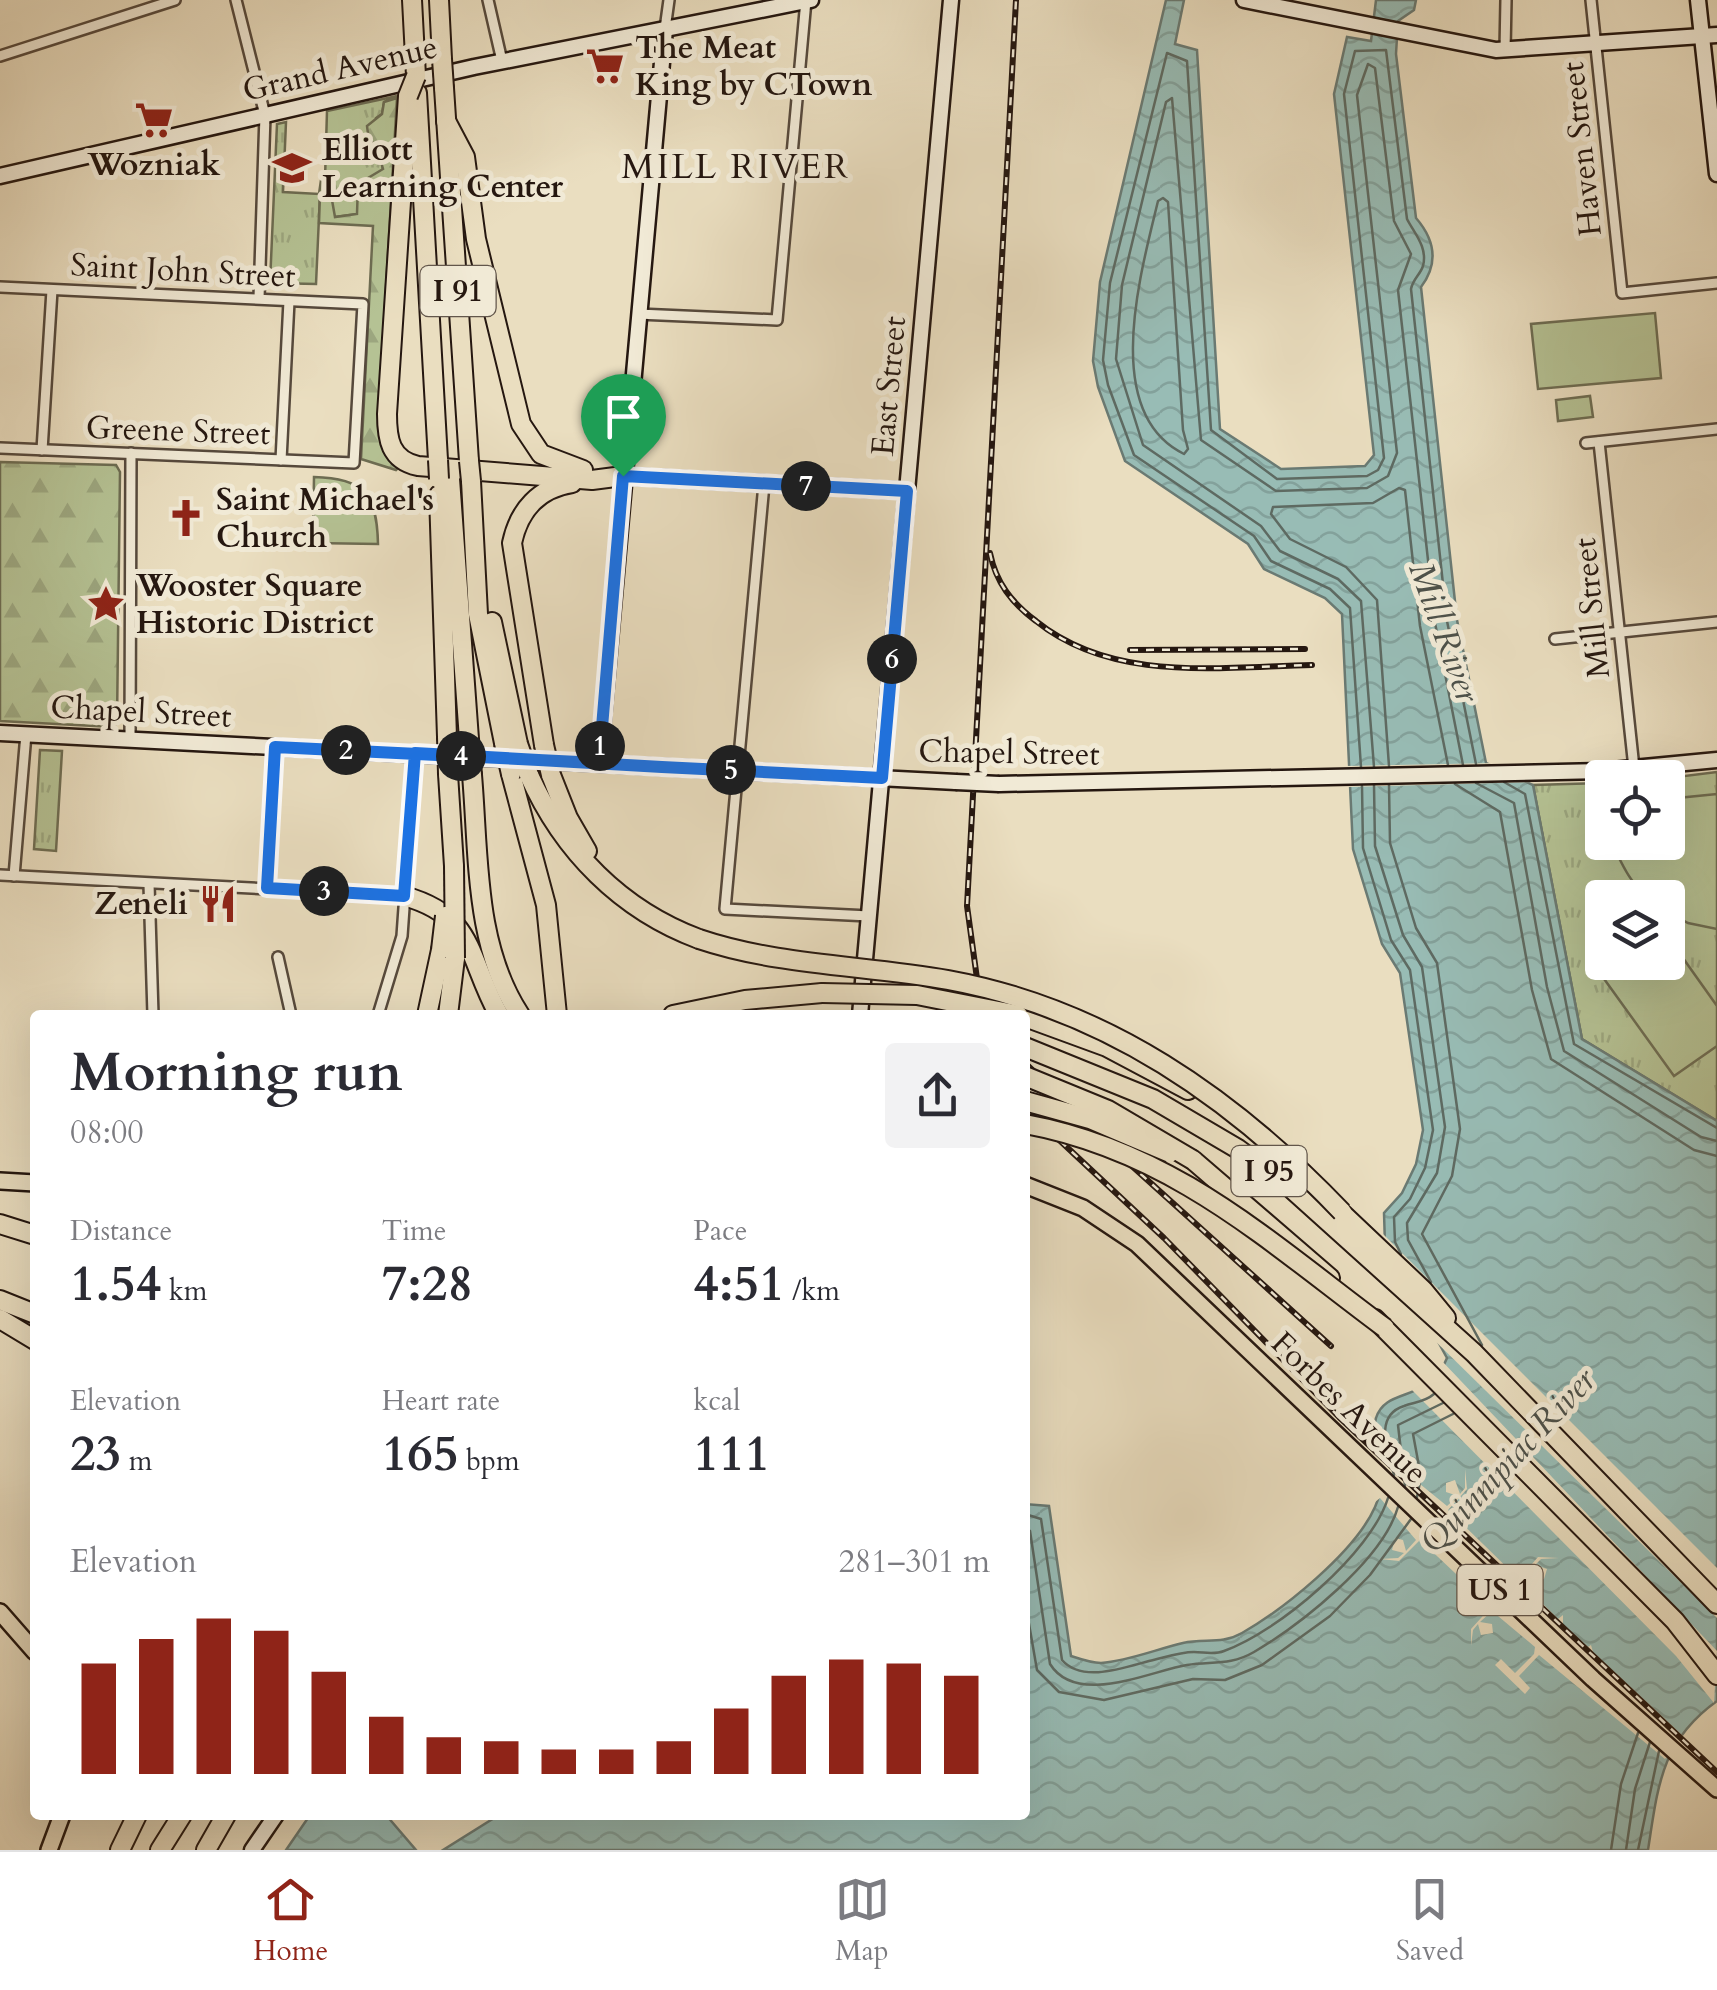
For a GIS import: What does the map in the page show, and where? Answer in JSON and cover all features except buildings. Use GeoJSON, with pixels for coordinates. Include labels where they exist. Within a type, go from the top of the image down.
{"type":"FeatureCollection","features":[{"type":"Feature","properties":{"kind":"highway","name":"I 91"},"geometry":{"type":"LineString","coordinates":[[412,0],[433,365],[444,470]]}},
{"type":"Feature","properties":{"kind":"highway","name":"I 91"},"geometry":{"type":"LineString","coordinates":[[439,0],[475,548],[520,775]]}},
{"type":"Feature","properties":{"kind":"highway"},"geometry":{"type":"LineString","coordinates":[[414,82],[387,414],[390,446],[414,466],[592,480]]}},
{"type":"Feature","properties":{"kind":"highway"},"geometry":{"type":"LineString","coordinates":[[446,121],[465,158],[476,238],[524,431],[537,451],[559,464],[623,476]]}},
{"type":"Feature","properties":{"kind":"highway"},"geometry":{"type":"LineString","coordinates":[[444,470],[450,823],[448,1010]]}},
{"type":"Feature","properties":{"kind":"highway"},"geometry":{"type":"LineString","coordinates":[[444,470],[486,927],[500,976],[517,1010]]}},
{"type":"Feature","properties":{"kind":"highway"},"geometry":{"type":"LineString","coordinates":[[623,476],[541,493],[523,514],[512,543],[551,775],[585,847],[641,910]]}},
{"type":"Feature","properties":{"kind":"highway"},"geometry":{"type":"LineString","coordinates":[[520,775],[524,832],[538,870],[556,1010]]}},
{"type":"Feature","properties":{"kind":"highway"},"geometry":{"type":"LineString","coordinates":[[520,775],[569,844],[641,910],[700,939],[759,955],[981,987],[1105,1030],[1219,1099],[1298,1166],[1423,1290],[1474,1354]]}},
{"type":"Feature","properties":{"kind":"highway"},"geometry":{"type":"LineString","coordinates":[[404,896],[437,906],[456,923],[497,1010]]}},
{"type":"Feature","properties":{"kind":"highway"},"geometry":{"type":"LineString","coordinates":[[429,1010],[448,954]]}},
{"type":"Feature","properties":{"kind":"highway"},"geometry":{"type":"LineString","coordinates":[[546,1010],[550,958]]}},
{"type":"Feature","properties":{"kind":"highway"},"geometry":{"type":"LineString","coordinates":[[699,1010],[766,997],[860,992],[938,998],[994,1010]]}},
{"type":"Feature","properties":{"kind":"highway"},"geometry":{"type":"LineString","coordinates":[[1030,1019],[1107,1047],[1179,1084],[1257,1140],[1342,1212]]}},
{"type":"Feature","properties":{"kind":"highway","name":"I 95"},"geometry":{"type":"LineString","coordinates":[[1030,1049],[1124,1084],[1238,1149],[1318,1210],[1474,1354],[1717,1604]]}},
{"type":"Feature","properties":{"kind":"highway","name":"I 95"},"geometry":{"type":"LineString","coordinates":[[1030,1078],[1108,1110],[1193,1160],[1385,1328],[1675,1622],[1717,1676]]}},
{"type":"Feature","properties":{"kind":"highway"},"geometry":{"type":"LineString","coordinates":[[1030,1102],[1090,1119],[1154,1148],[1193,1160]]}},
{"type":"Feature","properties":{"kind":"highway"},"geometry":{"type":"LineString","coordinates":[[1030,1125],[1096,1142],[1176,1177],[1235,1212],[1385,1328]]}},
{"type":"Feature","properties":{"kind":"highway"},"geometry":{"type":"LineString","coordinates":[[0,1215],[30,1226]]}},
{"type":"Feature","properties":{"kind":"highway"},"geometry":{"type":"LineString","coordinates":[[0,1224],[30,1227]]}},
{"type":"Feature","properties":{"kind":"highway"},"geometry":{"type":"LineString","coordinates":[[7,1313],[30,1335]]}},
{"type":"Feature","properties":{"kind":"highway"},"geometry":{"type":"LineString","coordinates":[[119,1850],[128,1820]]}},
{"type":"Feature","properties":{"kind":"highway"},"geometry":{"type":"LineString","coordinates":[[160,1850],[168,1820]]}},
{"type":"Feature","properties":{"kind":"highway"},"geometry":{"type":"LineString","coordinates":[[160,1850],[179,1820]]}},
{"type":"Feature","properties":{"kind":"highway"},"geometry":{"type":"LineString","coordinates":[[206,1850],[223,1820]]}},
{"type":"Feature","properties":{"kind":"main road","name":"Grand Avenue"},"geometry":{"type":"LineString","coordinates":[[0,176],[502,62],[808,0]]}},
{"type":"Feature","properties":{"kind":"main road","name":"East Street"},"geometry":{"type":"LineString","coordinates":[[860,1010],[913,491],[951,0]]}},
{"type":"Feature","properties":{"kind":"main road"},"geometry":{"type":"LineString","coordinates":[[1244,0],[1399,34],[1505,50],[1709,36]]}},
{"type":"Feature","properties":{"kind":"main road"},"geometry":{"type":"LineString","coordinates":[[1698,0],[1709,36],[1717,172]]}},
{"type":"Feature","properties":{"kind":"main road"},"geometry":{"type":"LineString","coordinates":[[599,763],[664,29]]}},
{"type":"Feature","properties":{"kind":"main road"},"geometry":{"type":"LineString","coordinates":[[623,476],[913,491]]}},
{"type":"Feature","properties":{"kind":"main road","name":"Chapel Street"},"geometry":{"type":"LineString","coordinates":[[0,733],[999,784],[1585,770]]}},
{"type":"Feature","properties":{"kind":"main road","name":"Chapel Street"},"geometry":{"type":"LineString","coordinates":[[1685,763],[1717,760]]}},
{"type":"Feature","properties":{"kind":"main road"},"geometry":{"type":"LineString","coordinates":[[0,1181],[30,1183]]}},
{"type":"Feature","properties":{"kind":"main road","name":"Forbes Avenue"},"geometry":{"type":"LineString","coordinates":[[1030,1187],[1068,1200],[1136,1244],[1717,1789]]}},
{"type":"Feature","properties":{"kind":"main road"},"geometry":{"type":"LineString","coordinates":[[0,1612],[30,1646]]}},
{"type":"Feature","properties":{"kind":"main road"},"geometry":{"type":"LineString","coordinates":[[51,1849],[60,1820]]}},
{"type":"Feature","properties":{"kind":"main road"},"geometry":{"type":"LineString","coordinates":[[252,1850],[273,1820]]}},
{"type":"Feature","properties":{"kind":"street"},"geometry":{"type":"LineString","coordinates":[[0,56],[175,0]]}},
{"type":"Feature","properties":{"kind":"street"},"geometry":{"type":"LineString","coordinates":[[236,0],[265,114],[259,298]]}},
{"type":"Feature","properties":{"kind":"street"},"geometry":{"type":"LineString","coordinates":[[488,0],[502,62]]}},
{"type":"Feature","properties":{"kind":"street"},"geometry":{"type":"LineString","coordinates":[[664,29],[670,0]]}},
{"type":"Feature","properties":{"kind":"street"},"geometry":{"type":"LineString","coordinates":[[638,314],[777,320],[808,0]]}},
{"type":"Feature","properties":{"kind":"street"},"geometry":{"type":"LineString","coordinates":[[1505,50],[1506,0]]}},
{"type":"Feature","properties":{"kind":"street","name":"Haven Street"},"geometry":{"type":"LineString","coordinates":[[1590,0],[1622,293],[1717,283]]}},
{"type":"Feature","properties":{"kind":"street","name":"Saint John Street"},"geometry":{"type":"LineString","coordinates":[[0,287],[363,304],[354,463]]}},
{"type":"Feature","properties":{"kind":"street"},"geometry":{"type":"LineString","coordinates":[[42,450],[52,290]]}},
{"type":"Feature","properties":{"kind":"street"},"geometry":{"type":"LineString","coordinates":[[281,460],[289,300]]}},
{"type":"Feature","properties":{"kind":"street"},"geometry":{"type":"LineString","coordinates":[[1586,443],[1717,429]]}},
{"type":"Feature","properties":{"kind":"street","name":"Mill Street"},"geometry":{"type":"LineString","coordinates":[[1600,442],[1633,760]]}},
{"type":"Feature","properties":{"kind":"street","name":"Greene Street"},"geometry":{"type":"LineString","coordinates":[[0,448],[354,463]]}},
{"type":"Feature","properties":{"kind":"street"},"geometry":{"type":"LineString","coordinates":[[130,740],[131,453]]}},
{"type":"Feature","properties":{"kind":"street"},"geometry":{"type":"LineString","coordinates":[[764,484],[725,909],[869,916]]}},
{"type":"Feature","properties":{"kind":"street"},"geometry":{"type":"LineString","coordinates":[[1555,639],[1717,622]]}},
{"type":"Feature","properties":{"kind":"street"},"geometry":{"type":"LineString","coordinates":[[14,876],[26,734]]}},
{"type":"Feature","properties":{"kind":"street"},"geometry":{"type":"LineString","coordinates":[[267,888],[275,747]]}},
{"type":"Feature","properties":{"kind":"street"},"geometry":{"type":"LineString","coordinates":[[380,1010],[398,954],[415,753]]}},
{"type":"Feature","properties":{"kind":"street"},"geometry":{"type":"LineString","coordinates":[[0,875],[404,896]]}},
{"type":"Feature","properties":{"kind":"street"},"geometry":{"type":"LineString","coordinates":[[149,884],[153,1010]]}},
{"type":"Feature","properties":{"kind":"street"},"geometry":{"type":"LineString","coordinates":[[278,956],[289,1010]]}},
{"type":"Feature","properties":{"kind":"green space"},"geometry":{"type":"Polygon","coordinates":[[[397,96],[384,102],[382,114],[376,118],[383,170],[357,214],[335,217],[320,195],[316,284],[270,283],[277,124],[286,122],[283,192],[319,194],[321,180],[325,179],[327,111],[397,96]]]}},
{"type":"Feature","properties":{"kind":"green space"},"geometry":{"type":"Polygon","coordinates":[[[397,98],[378,424],[384,452],[399,467],[396,470],[361,459],[373,226],[319,223],[320,194],[332,200],[335,217],[357,214],[358,184],[383,169],[376,144],[369,141],[367,126],[382,114],[384,102],[397,98]]]}},
{"type":"Feature","properties":{"kind":"green space"},"geometry":{"type":"Polygon","coordinates":[[[1655,313],[1661,378],[1538,389],[1531,324],[1655,313]]]}},
{"type":"Feature","properties":{"kind":"green space"},"geometry":{"type":"Polygon","coordinates":[[[1590,396],[1593,417],[1558,421],[1556,400],[1590,396]]]}},
{"type":"Feature","properties":{"kind":"green space"},"geometry":{"type":"Polygon","coordinates":[[[0,462],[116,465],[120,472],[117,723],[113,727],[0,721],[0,462]]]}},
{"type":"Feature","properties":{"kind":"green space"},"geometry":{"type":"Polygon","coordinates":[[[314,477],[345,481],[364,492],[375,513],[378,544],[313,543],[314,477]]]}},
{"type":"Feature","properties":{"kind":"green space"},"geometry":{"type":"Polygon","coordinates":[[[40,750],[62,751],[56,851],[34,849],[40,750]]]}},
{"type":"Feature","properties":{"kind":"green space"},"geometry":{"type":"Polygon","coordinates":[[[1717,772],[1717,1121],[1582,1039],[1533,785],[1585,783],[1585,860],[1685,860],[1685,776],[1717,772]]]}},
{"type":"Feature","properties":{"kind":"green space"},"geometry":{"type":"Polygon","coordinates":[[[1717,794],[1717,929],[1685,921],[1685,880],[1631,880],[1620,860],[1685,860],[1685,797],[1717,794]]]}},
{"type":"Feature","properties":{"kind":"green space"},"geometry":{"type":"Polygon","coordinates":[[[1685,961],[1717,1006],[1717,1046],[1674,1076],[1605,980],[1685,980],[1685,961]]]}},
{"type":"Feature","properties":{"kind":"water"},"geometry":{"type":"Polygon","coordinates":[[[1166,0],[1184,0],[1175,44],[1197,50],[1220,429],[1281,469],[1365,466],[1374,455],[1334,94],[1347,37],[1371,41],[1376,0],[1416,0],[1414,10],[1398,21],[1396,54],[1416,218],[1431,243],[1430,269],[1421,287],[1457,620],[1486,763],[1533,785],[1582,1039],[1717,1121],[1717,1701],[1684,1732],[1665,1766],[1648,1850],[443,1850],[491,1820],[1030,1820],[1030,1504],[1049,1506],[1071,1656],[1111,1662],[1183,1643],[1234,1637],[1297,1594],[1352,1542],[1380,1494],[1374,1429],[1381,1408],[1430,1382],[1447,1358],[1385,1245],[1384,1213],[1402,1193],[1416,1164],[1423,1130],[1400,973],[1382,944],[1353,849],[1342,614],[1325,598],[1264,569],[1248,544],[1125,461],[1098,387],[1093,361],[1100,282],[1166,0]]]}},
{"type":"Feature","properties":{"kind":"water"},"geometry":{"type":"Polygon","coordinates":[[[307,1820],[390,1820],[416,1850],[286,1850],[307,1820]]]}},
{"type":"Feature","properties":{"kind":"pier"},"geometry":{"type":"Polygon","coordinates":[[[1498,763],[1534,782],[1347,787],[1346,766],[1498,763]]]}},
{"type":"Feature","properties":{"kind":"pier"},"geometry":{"type":"Polygon","coordinates":[[[1379,1230],[1717,1568],[1717,1618],[1428,1334],[1380,1247],[1379,1230]]]}},
{"type":"Feature","properties":{"kind":"pier"},"geometry":{"type":"Polygon","coordinates":[[[1441,1360],[1717,1651],[1714,1703],[1676,1656],[1410,1388],[1436,1372],[1441,1360]]]}},
{"type":"Feature","properties":{"kind":"pier"},"geometry":{"type":"Polygon","coordinates":[[[1374,1437],[1400,1468],[1404,1465],[1404,1471],[1447,1506],[1458,1496],[1446,1492],[1446,1483],[1455,1480],[1460,1494],[1465,1488],[1465,1469],[1467,1489],[1448,1510],[1519,1579],[1538,1557],[1559,1558],[1541,1559],[1535,1565],[1547,1569],[1544,1579],[1534,1578],[1533,1567],[1523,1578],[1558,1619],[1563,1615],[1563,1624],[1588,1647],[1591,1645],[1593,1652],[1684,1737],[1665,1759],[1539,1655],[1519,1676],[1530,1688],[1525,1694],[1495,1665],[1501,1659],[1515,1673],[1534,1654],[1535,1647],[1492,1611],[1480,1622],[1492,1624],[1493,1633],[1481,1635],[1478,1624],[1471,1646],[1471,1629],[1491,1607],[1420,1540],[1399,1561],[1380,1559],[1398,1558],[1404,1553],[1392,1550],[1395,1538],[1403,1540],[1406,1551],[1416,1540],[1380,1498],[1375,1502],[1372,1499],[1379,1478],[1370,1444],[1374,1437]]]}},
{"type":"Feature","properties":{"kind":"railway"},"geometry":{"type":"LineString","coordinates":[[981,1010],[967,906],[1016,0]]}},
{"type":"Feature","properties":{"kind":"railway"},"geometry":{"type":"LineString","coordinates":[[990,553],[1001,583],[1020,607],[1066,641],[1099,654],[1168,667],[1312,665]]}},
{"type":"Feature","properties":{"kind":"railway"},"geometry":{"type":"LineString","coordinates":[[1130,650],[1305,649]]}},
{"type":"Feature","properties":{"kind":"railway"},"geometry":{"type":"LineString","coordinates":[[1030,1068],[1331,1346]]}},
{"type":"Feature","properties":{"kind":"railway"},"geometry":{"type":"LineString","coordinates":[[1030,1113],[1164,1238],[1339,1417],[1717,1772]]}},
{"type":"Feature","properties":{"kind":"place","name":"The Meat King by CTown"},"geometry":{"type":"Point","coordinates":[605,66]}},
{"type":"Feature","properties":{"kind":"place","name":"Wozniak"},"geometry":{"type":"Point","coordinates":[154,120]}},
{"type":"Feature","properties":{"kind":"place","name":"Elliott Learning Center"},"geometry":{"type":"Point","coordinates":[292,168]}},
{"type":"Feature","properties":{"kind":"place","name":"Saint Michael's Church"},"geometry":{"type":"Point","coordinates":[186,518]}},
{"type":"Feature","properties":{"kind":"place","name":"Wooster Square Historic District"},"geometry":{"type":"Point","coordinates":[106,604]}},
{"type":"Feature","properties":{"kind":"place","name":"Zeneli"},"geometry":{"type":"Point","coordinates":[218,904]}},
{"type":"Feature","properties":{"kind":"district","name":"MILL RIVER"},"geometry":{"type":"Point","coordinates":[736,167]}},
{"type":"Feature","properties":{"kind":"route"},"geometry":{"type":"LineString","coordinates":[[623,476],[599,763],[415,753],[275,747],[267,888],[404,896],[415,753],[507,758],[599,763],[882,778],[907,491],[623,476]]}},
{"type":"Feature","properties":{"kind":"water label","name":"Mill River"},"geometry":{"type":"Point","coordinates":[1444,632]}},
{"type":"Feature","properties":{"kind":"water label","name":"Quinnipiac River"},"geometry":{"type":"Point","coordinates":[1508,1461]}}]}
